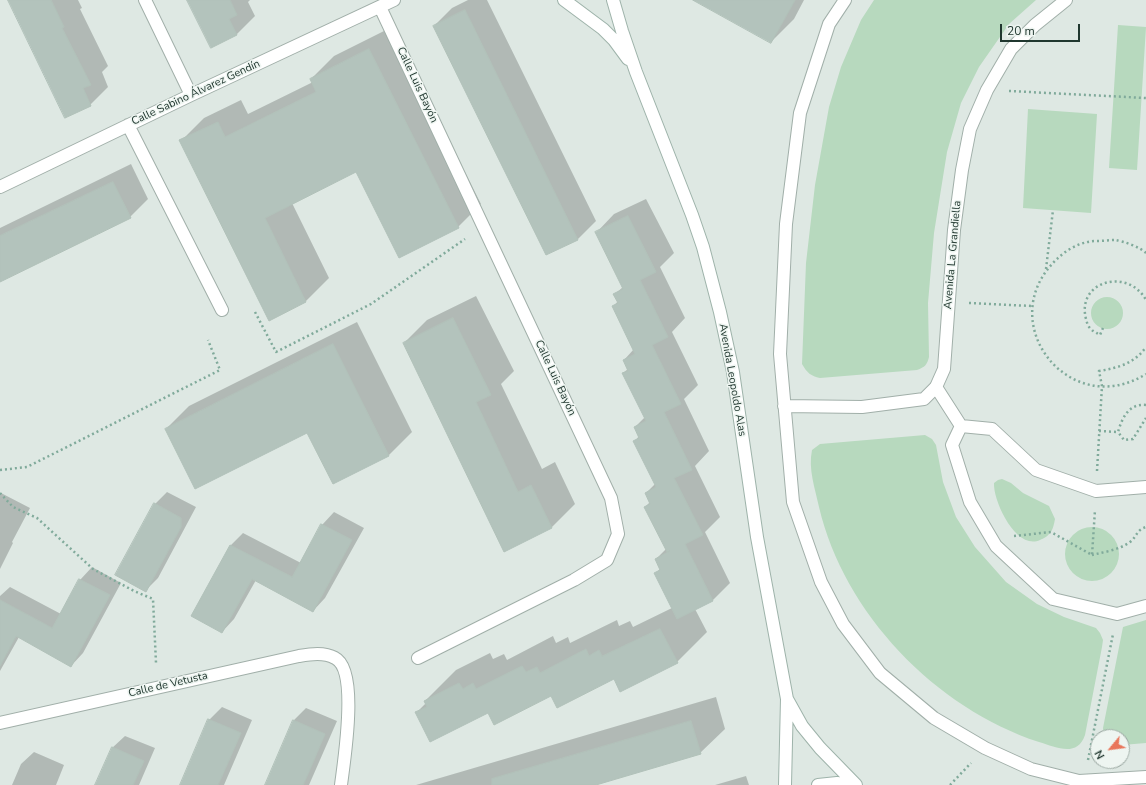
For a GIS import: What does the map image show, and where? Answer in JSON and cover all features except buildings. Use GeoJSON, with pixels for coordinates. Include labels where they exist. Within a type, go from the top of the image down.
{"type":"FeatureCollection","features":[{"type":"Feature","properties":{"kind":"street"},"geometry":{"type":"LineString","coordinates":[[145,0],[191,95]]}},
{"type":"Feature","properties":{"kind":"street","name":"Calle Sabino Álvarez Gendín"},"geometry":{"type":"LineString","coordinates":[[0,187],[191,95],[394,0]]}},
{"type":"Feature","properties":{"kind":"street","name":"Avenida Leopoldo Alas"},"geometry":{"type":"LineString","coordinates":[[564,0],[603,29],[614,40],[636,72]]}},
{"type":"Feature","properties":{"kind":"street","name":"Avenida Leopoldo Alas"},"geometry":{"type":"LineString","coordinates":[[613,0],[636,72],[703,246],[720,312],[733,372],[757,537],[787,699],[785,785]]}},
{"type":"Feature","properties":{"kind":"street"},"geometry":{"type":"LineString","coordinates":[[845,0],[829,24],[800,113],[786,224],[780,354],[793,502],[821,582],[842,624],[880,673],[934,718],[985,748],[1032,769],[1079,781],[1146,777]]}},
{"type":"Feature","properties":{"kind":"street","name":"Avenida La Grandiella"},"geometry":{"type":"LineString","coordinates":[[936,387],[944,369],[954,230],[962,170],[970,129],[987,90],[1011,49],[1035,25],[1066,0]]}},
{"type":"Feature","properties":{"kind":"street","name":"Calle Luis Bayón"},"geometry":{"type":"LineString","coordinates":[[380,7],[611,498],[618,534],[607,560],[574,580],[418,658]]}},
{"type":"Feature","properties":{"kind":"street"},"geometry":{"type":"LineString","coordinates":[[128,125],[222,310]]}},
{"type":"Feature","properties":{"kind":"street"},"geometry":{"type":"LineString","coordinates":[[784,406],[862,407],[924,398],[936,387],[961,426],[992,430],[1036,470],[1096,491],[1146,487]]}},
{"type":"Feature","properties":{"kind":"street"},"geometry":{"type":"LineString","coordinates":[[961,426],[952,445],[970,502],[996,546],[1053,599],[1118,614],[1146,606]]}},
{"type":"Feature","properties":{"kind":"street","name":"Calle de Vetusta"},"geometry":{"type":"LineString","coordinates":[[0,723],[299,656],[320,654],[336,658],[346,671],[349,696],[341,785]]}},
{"type":"Feature","properties":{"kind":"street","name":"Avenida Leopoldo Alas"},"geometry":{"type":"LineString","coordinates":[[787,699],[802,726],[820,748],[856,785]]}},
{"type":"Feature","properties":{"kind":"street"},"geometry":{"type":"LineString","coordinates":[[818,785],[837,783],[848,785]]}},
{"type":"Feature","properties":{"kind":"path"},"geometry":{"type":"LineString","coordinates":[[987,90],[1146,98]]}},
{"type":"Feature","properties":{"kind":"path"},"geometry":{"type":"LineString","coordinates":[[1053,210],[1046,269],[1037,287],[1032,306],[1033,326],[1039,345],[1050,361],[1065,374],[1083,383],[1102,386],[1120,385],[1136,380],[1146,374]]}},
{"type":"Feature","properties":{"kind":"path"},"geometry":{"type":"LineString","coordinates":[[254,312],[276,352],[371,304],[465,239]]}},
{"type":"Feature","properties":{"kind":"path"},"geometry":{"type":"LineString","coordinates":[[1046,269],[1065,251],[1090,241],[1116,240],[1142,249],[1146,253]]}},
{"type":"Feature","properties":{"kind":"path"},"geometry":{"type":"LineString","coordinates":[[1142,249],[1146,248]]}},
{"type":"Feature","properties":{"kind":"path"},"geometry":{"type":"LineString","coordinates":[[1104,328],[1100,335],[1090,330],[1087,324],[1084,307],[1089,294],[1094,289],[1109,282],[1118,280],[1135,287],[1146,300]]}},
{"type":"Feature","properties":{"kind":"path"},"geometry":{"type":"LineString","coordinates":[[948,302],[1032,306]]}},
{"type":"Feature","properties":{"kind":"path"},"geometry":{"type":"LineString","coordinates":[[0,470],[26,467],[220,370],[208,340]]}},
{"type":"Feature","properties":{"kind":"path"},"geometry":{"type":"LineString","coordinates":[[1092,555],[1102,386],[1099,371],[1114,368],[1132,361],[1146,347]]}},
{"type":"Feature","properties":{"kind":"path"},"geometry":{"type":"LineString","coordinates":[[1118,432],[1122,419],[1131,408],[1146,405]]}},
{"type":"Feature","properties":{"kind":"path"},"geometry":{"type":"LineString","coordinates":[[1100,430],[1118,432],[1124,440],[1133,439],[1146,418]]}},
{"type":"Feature","properties":{"kind":"path"},"geometry":{"type":"LineString","coordinates":[[0,493],[13,508],[37,518],[94,569],[134,591],[153,599],[156,663]]}},
{"type":"Feature","properties":{"kind":"path"},"geometry":{"type":"LineString","coordinates":[[1016,534],[1051,532],[1092,555],[1118,548],[1131,542],[1140,529],[1146,527]]}},
{"type":"Feature","properties":{"kind":"path"},"geometry":{"type":"LineString","coordinates":[[1084,780],[1118,614]]}},
{"type":"Feature","properties":{"kind":"path"},"geometry":{"type":"LineString","coordinates":[[950,785],[985,748]]}},
{"type":"Feature","properties":{"kind":"green space"},"geometry":{"type":"Polygon","coordinates":[[[874,0],[1036,0],[1009,24],[979,67],[961,103],[947,152],[934,233],[928,303],[929,357],[926,364],[924,367],[917,370],[820,378],[810,374],[802,364],[806,263],[815,185],[829,107],[841,67],[861,20],[874,0]]]}},
{"type":"Feature","properties":{"kind":"green space"},"geometry":{"type":"Polygon","coordinates":[[[1118,25],[1146,27],[1137,170],[1109,168],[1118,25]]]}},
{"type":"Feature","properties":{"kind":"green space"},"geometry":{"type":"Polygon","coordinates":[[[1028,109],[1097,114],[1091,213],[1023,208],[1028,109]]]}},
{"type":"Feature","properties":{"kind":"green space"},"geometry":{"type":"Polygon","coordinates":[[[1107,297],[1118,302],[1123,313],[1118,324],[1107,329],[1096,324],[1091,313],[1096,302],[1107,297]]]}},
{"type":"Feature","properties":{"kind":"green space"},"geometry":{"type":"Polygon","coordinates":[[[925,435],[932,439],[936,445],[943,482],[956,517],[975,547],[1006,582],[1037,604],[1064,617],[1096,628],[1100,633],[1103,640],[1102,647],[1085,735],[1077,746],[1071,749],[1059,748],[1039,742],[1001,726],[964,706],[930,681],[899,652],[872,619],[849,584],[831,546],[819,507],[811,471],[812,450],[820,444],[925,435]]]}},
{"type":"Feature","properties":{"kind":"green space"},"geometry":{"type":"Polygon","coordinates":[[[1002,479],[1011,483],[1023,493],[1049,506],[1055,519],[1052,530],[1047,536],[1040,540],[1031,541],[1023,538],[1015,532],[997,501],[994,483],[1002,479]]]}},
{"type":"Feature","properties":{"kind":"green space"},"geometry":{"type":"Polygon","coordinates":[[[1092,527],[1102,529],[1111,535],[1117,544],[1119,554],[1117,564],[1111,573],[1102,579],[1092,581],[1082,579],[1073,573],[1067,564],[1065,554],[1067,544],[1073,535],[1082,529],[1092,527]]]}},
{"type":"Feature","properties":{"kind":"green space"},"geometry":{"type":"Polygon","coordinates":[[[1146,620],[1146,743],[1130,744],[1130,729],[1103,729],[1123,627],[1146,620]]]}}]}
